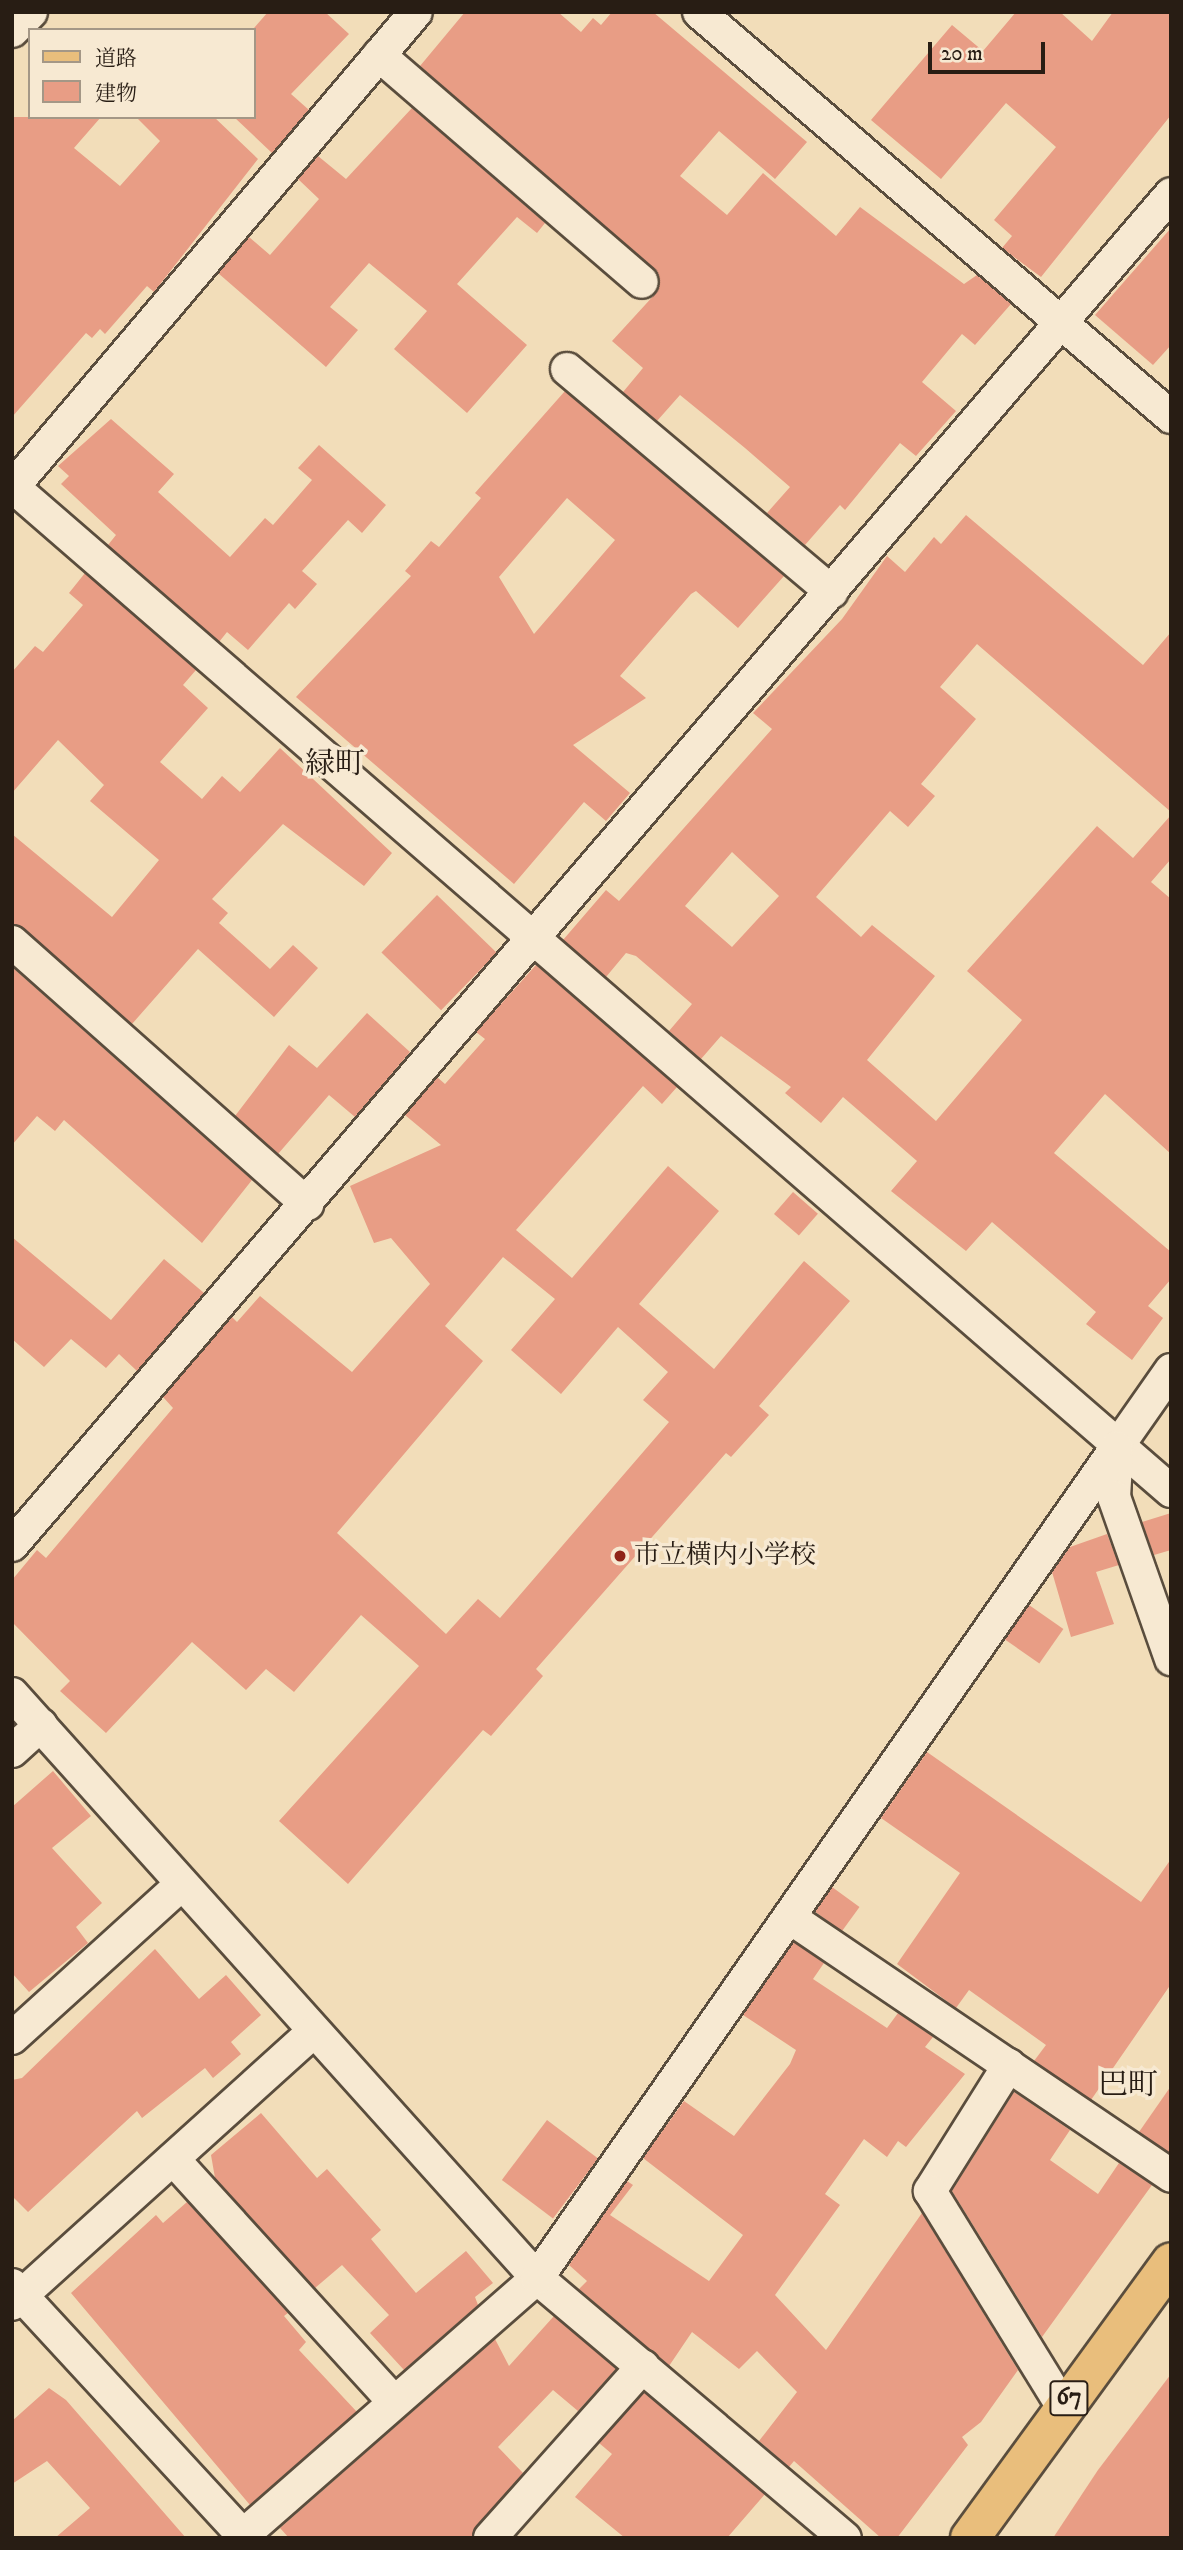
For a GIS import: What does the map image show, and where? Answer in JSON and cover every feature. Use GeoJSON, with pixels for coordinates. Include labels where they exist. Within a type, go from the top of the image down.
{"type":"FeatureCollection","features":[{"type":"Feature","properties":{"kind":"main road","name":"67"},"geometry":{"type":"LineString","coordinates":[[970,2538],[1171,2262]]}},
{"type":"Feature","properties":{"kind":"street"},"geometry":{"type":"LineString","coordinates":[[12,31],[31,12]]}},
{"type":"Feature","properties":{"kind":"street"},"geometry":{"type":"LineString","coordinates":[[416,12],[13,487],[1117,1447],[1171,1490]]}},
{"type":"Feature","properties":{"kind":"street"},"geometry":{"type":"LineString","coordinates":[[699,12],[1171,417]]}},
{"type":"Feature","properties":{"kind":"street"},"geometry":{"type":"LineString","coordinates":[[379,55],[642,282]]}},
{"type":"Feature","properties":{"kind":"street"},"geometry":{"type":"LineString","coordinates":[[12,1545],[534,942],[1171,194]]}},
{"type":"Feature","properties":{"kind":"street"},"geometry":{"type":"LineString","coordinates":[[567,369],[832,592]]}},
{"type":"Feature","properties":{"kind":"street"},"geometry":{"type":"LineString","coordinates":[[12,942],[307,1204]]}},
{"type":"Feature","properties":{"kind":"street"},"geometry":{"type":"LineString","coordinates":[[314,2031],[173,2159],[15,2295],[242,2536],[537,2278],[1171,1370]]}},
{"type":"Feature","properties":{"kind":"street"},"geometry":{"type":"LineString","coordinates":[[1117,1447],[1114,1497],[1171,1659]]}},
{"type":"Feature","properties":{"kind":"street"},"geometry":{"type":"LineString","coordinates":[[12,1694],[537,2278],[845,2538]]}},
{"type":"Feature","properties":{"kind":"street"},"geometry":{"type":"LineString","coordinates":[[12,1751],[41,1725]]}},
{"type":"Feature","properties":{"kind":"street"},"geometry":{"type":"LineString","coordinates":[[12,2038],[182,1884]]}},
{"type":"Feature","properties":{"kind":"street"},"geometry":{"type":"LineString","coordinates":[[789,1917],[1171,2176]]}},
{"type":"Feature","properties":{"kind":"street"},"geometry":{"type":"LineString","coordinates":[[1009,2065],[930,2191],[1063,2407]]}},
{"type":"Feature","properties":{"kind":"street"},"geometry":{"type":"LineString","coordinates":[[173,2159],[394,2402]]}},
{"type":"Feature","properties":{"kind":"street"},"geometry":{"type":"LineString","coordinates":[[490,2538],[643,2366]]}},
{"type":"Feature","properties":{"kind":"building"},"geometry":{"type":"Polygon","coordinates":[[[268,12],[325,12],[349,34],[291,94],[309,110],[272,153],[236,119],[256,119],[254,28],[268,12]]]}},
{"type":"Feature","properties":{"kind":"building"},"geometry":{"type":"Polygon","coordinates":[[[465,12],[558,12],[581,32],[593,18],[601,25],[612,12],[653,12],[807,142],[775,179],[719,131],[680,176],[727,215],[763,173],[836,236],[860,207],[964,284],[977,275],[1011,304],[975,345],[962,334],[922,382],[956,411],[916,456],[900,443],[845,510],[840,505],[805,545],[767,513],[790,487],[745,448],[680,395],[657,421],[623,392],[643,368],[612,341],[656,293],[659,275],[420,66],[465,12]]]}},
{"type":"Feature","properties":{"kind":"building"},"geometry":{"type":"Polygon","coordinates":[[[1016,12],[1060,12],[1092,41],[1113,12],[1171,12],[1171,115],[1041,277],[1002,248],[1012,236],[994,220],[1056,147],[1006,103],[941,179],[871,120],[952,25],[983,51],[1016,12]]]}},
{"type":"Feature","properties":{"kind":"building"},"geometry":{"type":"Polygon","coordinates":[[[412,108],[545,223],[537,233],[517,217],[457,284],[527,345],[467,413],[394,349],[427,311],[369,263],[330,307],[358,330],[326,367],[218,273],[249,237],[270,255],[319,199],[298,179],[318,156],[346,179],[412,108]]]}},
{"type":"Feature","properties":{"kind":"building"},"geometry":{"type":"Polygon","coordinates":[[[12,117],[99,119],[74,148],[120,186],[160,141],[138,119],[216,119],[258,159],[154,292],[147,286],[105,334],[100,329],[92,338],[86,333],[12,417],[12,117]]]}},
{"type":"Feature","properties":{"kind":"building"},"geometry":{"type":"Polygon","coordinates":[[[1171,228],[1171,345],[1153,365],[1095,315],[1171,228]]]}},
{"type":"Feature","properties":{"kind":"building"},"geometry":{"type":"Polygon","coordinates":[[[565,391],[784,576],[738,628],[696,591],[691,594],[620,676],[646,698],[573,745],[630,793],[606,821],[584,802],[514,884],[296,697],[411,576],[405,571],[431,541],[439,547],[481,498],[475,493],[565,391]],[[567,498],[499,577],[534,634],[615,540],[567,498]]]}},
{"type":"Feature","properties":{"kind":"building"},"geometry":{"type":"Polygon","coordinates":[[[111,419],[174,474],[158,492],[230,557],[265,518],[273,525],[312,480],[298,468],[319,445],[386,505],[362,533],[348,520],[302,571],[317,584],[295,609],[289,603],[248,650],[227,632],[219,642],[108,545],[116,535],[61,484],[69,476],[58,466],[111,419]]]}},
{"type":"Feature","properties":{"kind":"building"},"geometry":{"type":"Polygon","coordinates":[[[966,515],[1143,665],[1171,632],[1171,812],[977,644],[940,687],[976,719],[921,784],[935,796],[908,827],[890,811],[816,897],[861,937],[872,925],[935,976],[867,1060],[936,1121],[1022,1020],[967,971],[1097,826],[1133,858],[1171,815],[1171,859],[1151,882],[1171,899],[1171,1154],[1105,1094],[1054,1153],[1171,1252],[1171,1279],[1148,1306],[1163,1318],[1132,1360],[1086,1324],[1096,1312],[992,1222],[966,1251],[891,1191],[917,1161],[843,1097],[821,1123],[785,1093],[791,1087],[721,1036],[701,1059],[669,1031],[692,1004],[636,956],[626,953],[606,977],[563,940],[606,890],[619,901],[772,729],[753,713],[842,619],[887,556],[905,572],[934,537],[941,544],[966,515]],[[732,852],[685,906],[732,947],[779,896],[732,852]]]}},
{"type":"Feature","properties":{"kind":"building"},"geometry":{"type":"Polygon","coordinates":[[[85,573],[196,670],[183,685],[208,708],[160,762],[202,799],[222,776],[240,792],[280,748],[392,853],[364,886],[283,824],[212,899],[228,913],[219,923],[270,969],[293,945],[318,968],[274,1017],[198,949],[132,1024],[12,924],[12,834],[112,917],[159,860],[90,801],[104,785],[58,740],[12,793],[12,672],[35,646],[43,652],[83,605],[69,593],[85,573]]]}},
{"type":"Feature","properties":{"kind":"building"},"geometry":{"type":"Polygon","coordinates":[[[437,895],[497,953],[441,1010],[381,953],[437,895]]]}},
{"type":"Feature","properties":{"kind":"building"},"geometry":{"type":"Polygon","coordinates":[[[536,965],[677,1087],[662,1104],[643,1086],[516,1230],[572,1278],[668,1166],[719,1211],[639,1304],[714,1369],[804,1261],[850,1301],[759,1406],[769,1415],[731,1457],[726,1453],[536,1669],[543,1676],[491,1736],[483,1730],[348,1884],[279,1821],[419,1666],[361,1615],[294,1692],[266,1669],[246,1690],[192,1642],[106,1733],[60,1691],[70,1681],[12,1622],[12,1580],[37,1550],[46,1558],[173,1408],[163,1397],[232,1317],[237,1322],[260,1296],[352,1372],[430,1284],[391,1238],[374,1243],[350,1186],[441,1145],[405,1115],[437,1077],[445,1084],[485,1039],[476,1032],[536,965]],[[503,1257],[445,1326],[483,1361],[337,1533],[446,1634],[478,1599],[500,1618],[669,1422],[643,1400],[668,1372],[618,1327],[561,1394],[511,1350],[555,1299],[503,1257]]]}},
{"type":"Feature","properties":{"kind":"building"},"geometry":{"type":"Polygon","coordinates":[[[12,967],[252,1180],[202,1243],[64,1120],[55,1131],[37,1116],[12,1145],[12,967]]]}},
{"type":"Feature","properties":{"kind":"building"},"geometry":{"type":"Polygon","coordinates":[[[367,1013],[410,1052],[355,1117],[329,1095],[278,1154],[235,1116],[289,1045],[317,1068],[367,1013]]]}},
{"type":"Feature","properties":{"kind":"building"},"geometry":{"type":"Polygon","coordinates":[[[793,1192],[818,1214],[799,1236],[774,1214],[793,1192]]]}},
{"type":"Feature","properties":{"kind":"building"},"geometry":{"type":"Polygon","coordinates":[[[12,1237],[111,1320],[164,1259],[204,1293],[137,1371],[119,1354],[106,1368],[71,1339],[44,1367],[12,1339],[12,1237]]]}},
{"type":"Feature","properties":{"kind":"building"},"geometry":{"type":"Polygon","coordinates":[[[1171,1513],[1171,1550],[1154,1555],[1142,1522],[1171,1513]]]}},
{"type":"Feature","properties":{"kind":"building"},"geometry":{"type":"Polygon","coordinates":[[[1107,1534],[1119,1565],[1096,1572],[1114,1624],[1071,1637],[1052,1572],[1070,1547],[1107,1534]]]}},
{"type":"Feature","properties":{"kind":"building"},"geometry":{"type":"Polygon","coordinates":[[[1029,1605],[1063,1629],[1039,1663],[1005,1639],[1029,1605]]]}},
{"type":"Feature","properties":{"kind":"building"},"geometry":{"type":"Polygon","coordinates":[[[927,1752],[1141,1902],[1171,1859],[1171,1984],[1091,2100],[1034,2061],[1046,2045],[969,1990],[956,2008],[897,1964],[960,1873],[881,1818],[927,1752]]]}},
{"type":"Feature","properties":{"kind":"building"},"geometry":{"type":"Polygon","coordinates":[[[53,1771],[91,1816],[52,1848],[102,1903],[76,1927],[88,1943],[29,1992],[12,1973],[12,1807],[53,1771]]]}},
{"type":"Feature","properties":{"kind":"building"},"geometry":{"type":"Polygon","coordinates":[[[832,1887],[860,1907],[842,1931],[814,1911],[832,1887]]]}},
{"type":"Feature","properties":{"kind":"building"},"geometry":{"type":"Polygon","coordinates":[[[794,1942],[824,1963],[813,1979],[887,2028],[898,2013],[933,2037],[925,2047],[965,2074],[906,2147],[898,2141],[887,2157],[864,2139],[825,2194],[840,2205],[775,2295],[826,2350],[922,2213],[1018,2370],[981,2422],[962,2437],[968,2445],[897,2538],[881,2538],[794,2461],[789,2467],[759,2441],[797,2392],[757,2351],[739,2369],[692,2332],[669,2366],[579,2289],[587,2281],[569,2265],[627,2181],[633,2185],[610,2215],[709,2281],[743,2235],[643,2158],[684,2101],[734,2136],[790,2064],[796,2050],[743,2015],[794,1942]]]}},
{"type":"Feature","properties":{"kind":"building"},"geometry":{"type":"Polygon","coordinates":[[[155,1949],[199,1999],[226,1975],[261,2015],[231,2042],[241,2054],[213,2078],[205,2068],[142,2118],[137,2111],[28,2212],[12,2196],[12,2080],[22,2078],[155,1949]]]}},
{"type":"Feature","properties":{"kind":"building"},"geometry":{"type":"Polygon","coordinates":[[[1171,2086],[1171,2154],[1139,2132],[1171,2086]]]}},
{"type":"Feature","properties":{"kind":"building"},"geometry":{"type":"Polygon","coordinates":[[[1014,2092],[1070,2130],[1050,2160],[1098,2194],[1119,2163],[1152,2185],[1042,2337],[952,2191],[1014,2092]]]}},
{"type":"Feature","properties":{"kind":"building"},"geometry":{"type":"Polygon","coordinates":[[[261,2113],[317,2178],[327,2169],[381,2230],[371,2239],[416,2293],[466,2251],[493,2283],[475,2297],[478,2305],[404,2370],[370,2333],[389,2315],[342,2265],[315,2288],[215,2178],[211,2155],[261,2113]]]}},
{"type":"Feature","properties":{"kind":"building"},"geometry":{"type":"Polygon","coordinates":[[[547,2120],[598,2159],[553,2218],[502,2180],[547,2120]]]}},
{"type":"Feature","properties":{"kind":"building"},"geometry":{"type":"Polygon","coordinates":[[[187,2202],[288,2313],[284,2316],[306,2342],[299,2350],[357,2412],[250,2505],[71,2293],[156,2215],[163,2223],[187,2202]]]}},
{"type":"Feature","properties":{"kind":"building"},"geometry":{"type":"Polygon","coordinates":[[[554,2316],[616,2369],[578,2411],[553,2390],[498,2447],[523,2473],[472,2538],[289,2538],[280,2528],[495,2339],[509,2366],[554,2316]]]}},
{"type":"Feature","properties":{"kind":"building"},"geometry":{"type":"Polygon","coordinates":[[[1171,2374],[1171,2538],[1053,2538],[1098,2470],[1171,2374]]]}},
{"type":"Feature","properties":{"kind":"building"},"geometry":{"type":"Polygon","coordinates":[[[49,2388],[66,2400],[186,2538],[55,2538],[90,2508],[47,2461],[12,2484],[12,2421],[49,2388]]]}},
{"type":"Feature","properties":{"kind":"building"},"geometry":{"type":"Polygon","coordinates":[[[644,2392],[765,2494],[727,2538],[625,2538],[575,2497],[612,2454],[599,2443],[644,2392]]]}},
{"type":"Feature","properties":{"kind":"place","name":"市立横内小学校"},"geometry":{"type":"Point","coordinates":[620,1556]}},
{"type":"Feature","properties":{"kind":"district","name":"緑町"},"geometry":{"type":"Point","coordinates":[335,765]}},
{"type":"Feature","properties":{"kind":"district","name":"巴町"},"geometry":{"type":"Point","coordinates":[1128,2086]}}]}
